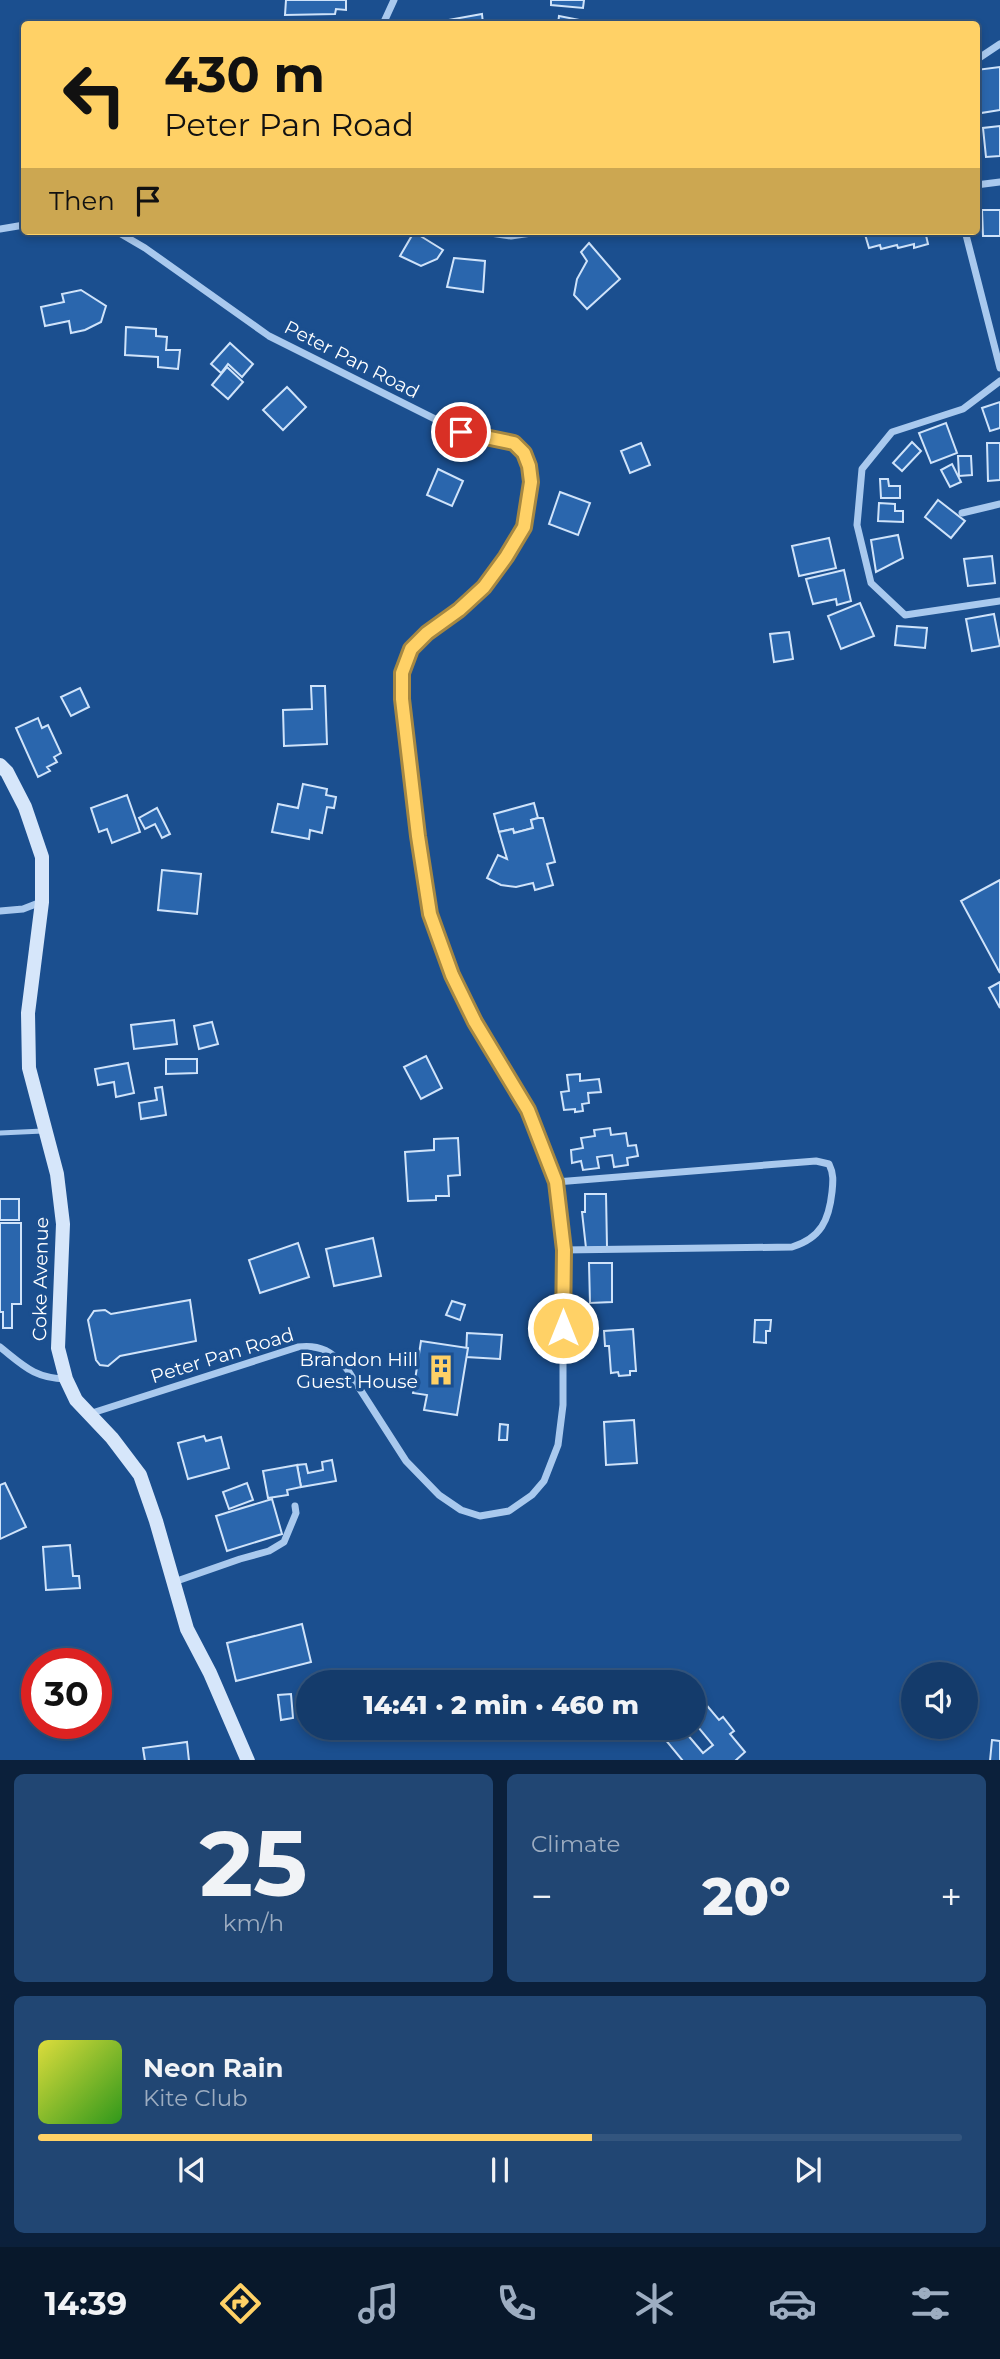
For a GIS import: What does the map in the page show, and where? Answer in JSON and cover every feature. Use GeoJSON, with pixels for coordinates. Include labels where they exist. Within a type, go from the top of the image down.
{"type":"FeatureCollection","features":[{"type":"Feature","properties":{"kind":"street"},"geometry":{"type":"LineString","coordinates":[[384,21],[394,0]]}},
{"type":"Feature","properties":{"kind":"street"},"geometry":{"type":"LineString","coordinates":[[980,57],[1000,44]]}},
{"type":"Feature","properties":{"kind":"street"},"geometry":{"type":"LineString","coordinates":[[980,184],[1000,182]]}},
{"type":"Feature","properties":{"kind":"street"},"geometry":{"type":"LineString","coordinates":[[0,229],[21,226]]}},
{"type":"Feature","properties":{"kind":"street","name":"Peter Pan Road"},"geometry":{"type":"LineString","coordinates":[[89,1414],[298,1347],[324,1349],[347,1369],[405,1461],[439,1495],[461,1510],[480,1516],[509,1511],[532,1495],[544,1481],[558,1445],[563,1405],[564,1250],[556,1182],[528,1110],[475,1022],[452,975],[430,914],[402,699],[402,673],[411,649],[484,587],[524,527],[531,482],[529,466],[524,453],[514,443],[461,432],[270,335],[123,235]]}},
{"type":"Feature","properties":{"kind":"street"},"geometry":{"type":"LineString","coordinates":[[966,235],[1000,368]]}},
{"type":"Feature","properties":{"kind":"street"},"geometry":{"type":"LineString","coordinates":[[1000,381],[963,409],[892,432],[862,469],[857,525],[871,583],[905,615],[1000,601]]}},
{"type":"Feature","properties":{"kind":"street"},"geometry":{"type":"LineString","coordinates":[[962,513],[1000,504]]}},
{"type":"Feature","properties":{"kind":"street","name":"Coke Avenue"},"geometry":{"type":"LineString","coordinates":[[0,765],[7,772],[26,807],[42,857],[42,902],[29,1013],[29,1068],[57,1174],[63,1224],[58,1348],[66,1379],[76,1401],[112,1438],[140,1475],[187,1629],[248,1760]]}},
{"type":"Feature","properties":{"kind":"street"},"geometry":{"type":"LineString","coordinates":[[0,911],[23,909],[42,902]]}},
{"type":"Feature","properties":{"kind":"street"},"geometry":{"type":"LineString","coordinates":[[556,1182],[816,1161],[829,1164],[834,1177],[830,1211],[824,1226],[809,1239],[792,1247],[564,1250]]}},
{"type":"Feature","properties":{"kind":"street"},"geometry":{"type":"LineString","coordinates":[[0,1347],[33,1373],[48,1379],[66,1379]]}},
{"type":"Feature","properties":{"kind":"street"},"geometry":{"type":"LineString","coordinates":[[173,1582],[269,1551],[284,1542],[296,1513],[295,1506]]}},
{"type":"Feature","properties":{"kind":"lane"},"geometry":{"type":"LineString","coordinates":[[0,1133],[46,1131]]}},
{"type":"Feature","properties":{"kind":"building"},"geometry":{"type":"Polygon","coordinates":[[[286,0],[346,0],[346,10],[336,9],[335,14],[285,15],[286,0]]]}},
{"type":"Feature","properties":{"kind":"building"},"geometry":{"type":"Polygon","coordinates":[[[551,0],[584,0],[583,8],[551,5],[551,0]]]}},
{"type":"Feature","properties":{"kind":"building"},"geometry":{"type":"Polygon","coordinates":[[[482,14],[483,21],[443,21],[482,14]]]}},
{"type":"Feature","properties":{"kind":"building"},"geometry":{"type":"Polygon","coordinates":[[[559,16],[585,21],[558,21],[559,16]]]}},
{"type":"Feature","properties":{"kind":"building"},"geometry":{"type":"Polygon","coordinates":[[[1000,67],[1000,110],[981,113],[980,70],[1000,67]]]}},
{"type":"Feature","properties":{"kind":"building"},"geometry":{"type":"Polygon","coordinates":[[[1000,126],[1000,156],[986,157],[983,128],[1000,126]]]}},
{"type":"Feature","properties":{"kind":"building"},"geometry":{"type":"Polygon","coordinates":[[[982,210],[1000,210],[1000,236],[983,236],[982,210]]]}},
{"type":"Feature","properties":{"kind":"building"},"geometry":{"type":"Polygon","coordinates":[[[412,235],[419,235],[443,250],[437,259],[421,266],[400,256],[412,235]]]}},
{"type":"Feature","properties":{"kind":"building"},"geometry":{"type":"Polygon","coordinates":[[[865,235],[926,235],[928,244],[914,248],[914,244],[898,248],[897,245],[881,249],[880,245],[869,248],[865,235]]]}},
{"type":"Feature","properties":{"kind":"building"},"geometry":{"type":"Polygon","coordinates":[[[589,243],[620,279],[587,309],[574,295],[577,279],[587,261],[581,252],[589,243]]]}},
{"type":"Feature","properties":{"kind":"building"},"geometry":{"type":"Polygon","coordinates":[[[454,258],[485,261],[483,292],[447,287],[454,258]]]}},
{"type":"Feature","properties":{"kind":"building"},"geometry":{"type":"Polygon","coordinates":[[[81,290],[106,306],[101,322],[71,333],[69,321],[45,326],[41,307],[64,302],[62,294],[81,290]]]}},
{"type":"Feature","properties":{"kind":"building"},"geometry":{"type":"Polygon","coordinates":[[[126,327],[156,329],[156,336],[167,337],[166,350],[180,350],[178,369],[158,367],[158,357],[125,355],[126,327]]]}},
{"type":"Feature","properties":{"kind":"building"},"geometry":{"type":"Polygon","coordinates":[[[230,343],[253,364],[242,377],[228,364],[221,373],[211,364],[230,343]]]}},
{"type":"Feature","properties":{"kind":"building"},"geometry":{"type":"Polygon","coordinates":[[[227,367],[243,382],[228,399],[212,385],[227,367]]]}},
{"type":"Feature","properties":{"kind":"building"},"geometry":{"type":"Polygon","coordinates":[[[287,387],[306,407],[283,430],[263,410],[287,387]]]}},
{"type":"Feature","properties":{"kind":"building"},"geometry":{"type":"Polygon","coordinates":[[[1000,402],[1000,428],[990,431],[982,408],[1000,402]]]}},
{"type":"Feature","properties":{"kind":"building"},"geometry":{"type":"Polygon","coordinates":[[[946,423],[957,453],[931,463],[919,433],[946,423]]]}},
{"type":"Feature","properties":{"kind":"building"},"geometry":{"type":"Polygon","coordinates":[[[912,442],[921,451],[902,471],[893,463],[912,442]]]}},
{"type":"Feature","properties":{"kind":"building"},"geometry":{"type":"Polygon","coordinates":[[[641,443],[650,465],[630,473],[621,451],[641,443]]]}},
{"type":"Feature","properties":{"kind":"building"},"geometry":{"type":"Polygon","coordinates":[[[987,443],[1000,443],[1000,480],[988,481],[987,443]]]}},
{"type":"Feature","properties":{"kind":"building"},"geometry":{"type":"Polygon","coordinates":[[[958,456],[971,456],[972,475],[959,476],[958,456]]]}},
{"type":"Feature","properties":{"kind":"building"},"geometry":{"type":"Polygon","coordinates":[[[952,464],[961,482],[950,487],[941,470],[952,464]]]}},
{"type":"Feature","properties":{"kind":"building"},"geometry":{"type":"Polygon","coordinates":[[[438,469],[463,481],[452,506],[427,495],[438,469]]]}},
{"type":"Feature","properties":{"kind":"building"},"geometry":{"type":"Polygon","coordinates":[[[880,479],[888,479],[889,486],[900,486],[900,498],[881,498],[880,479]]]}},
{"type":"Feature","properties":{"kind":"building"},"geometry":{"type":"Polygon","coordinates":[[[560,492],[590,503],[578,535],[549,524],[560,492]]]}},
{"type":"Feature","properties":{"kind":"building"},"geometry":{"type":"Polygon","coordinates":[[[938,500],[965,521],[951,538],[925,517],[938,500]]]}},
{"type":"Feature","properties":{"kind":"building"},"geometry":{"type":"Polygon","coordinates":[[[879,503],[895,504],[895,511],[903,511],[903,522],[878,521],[879,503]]]}},
{"type":"Feature","properties":{"kind":"building"},"geometry":{"type":"Polygon","coordinates":[[[898,535],[903,558],[876,572],[871,540],[898,535]]]}},
{"type":"Feature","properties":{"kind":"building"},"geometry":{"type":"Polygon","coordinates":[[[829,538],[836,568],[799,576],[792,546],[829,538]]]}},
{"type":"Feature","properties":{"kind":"building"},"geometry":{"type":"Polygon","coordinates":[[[992,556],[995,583],[968,586],[964,559],[992,556]]]}},
{"type":"Feature","properties":{"kind":"building"},"geometry":{"type":"Polygon","coordinates":[[[844,570],[851,601],[837,605],[836,599],[813,604],[806,579],[844,570]]]}},
{"type":"Feature","properties":{"kind":"building"},"geometry":{"type":"Polygon","coordinates":[[[860,603],[874,636],[841,649],[828,616],[860,603]]]}},
{"type":"Feature","properties":{"kind":"building"},"geometry":{"type":"Polygon","coordinates":[[[994,614],[1000,646],[972,651],[966,619],[994,614]]]}},
{"type":"Feature","properties":{"kind":"building"},"geometry":{"type":"Polygon","coordinates":[[[897,626],[927,628],[925,648],[895,645],[897,626]]]}},
{"type":"Feature","properties":{"kind":"building"},"geometry":{"type":"Polygon","coordinates":[[[789,632],[793,659],[774,662],[770,634],[789,632]]]}},
{"type":"Feature","properties":{"kind":"building"},"geometry":{"type":"Polygon","coordinates":[[[311,686],[325,686],[327,744],[284,746],[283,710],[312,709],[311,686]]]}},
{"type":"Feature","properties":{"kind":"building"},"geometry":{"type":"Polygon","coordinates":[[[80,688],[89,707],[71,716],[61,697],[80,688]]]}},
{"type":"Feature","properties":{"kind":"building"},"geometry":{"type":"Polygon","coordinates":[[[38,718],[42,728],[48,725],[61,753],[54,757],[57,762],[47,767],[50,771],[38,777],[16,728],[38,718]]]}},
{"type":"Feature","properties":{"kind":"building"},"geometry":{"type":"Polygon","coordinates":[[[303,784],[327,789],[326,795],[336,797],[334,808],[327,807],[322,833],[310,830],[309,839],[272,832],[278,804],[298,808],[303,784]]]}},
{"type":"Feature","properties":{"kind":"building"},"geometry":{"type":"Polygon","coordinates":[[[127,795],[140,832],[112,843],[107,829],[99,832],[91,808],[127,795]]]}},
{"type":"Feature","properties":{"kind":"building"},"geometry":{"type":"Polygon","coordinates":[[[534,803],[538,818],[531,820],[533,828],[514,833],[513,829],[499,832],[494,814],[534,803]]]}},
{"type":"Feature","properties":{"kind":"building"},"geometry":{"type":"Polygon","coordinates":[[[157,808],[170,834],[162,838],[155,824],[145,829],[139,818],[157,808]]]}},
{"type":"Feature","properties":{"kind":"building"},"geometry":{"type":"Polygon","coordinates":[[[543,818],[555,862],[547,864],[553,885],[535,890],[533,883],[516,887],[501,885],[487,878],[498,855],[507,859],[499,832],[513,829],[514,833],[533,828],[531,820],[543,818]]]}},
{"type":"Feature","properties":{"kind":"building"},"geometry":{"type":"Polygon","coordinates":[[[162,870],[201,874],[197,914],[158,910],[162,870]]]}},
{"type":"Feature","properties":{"kind":"building"},"geometry":{"type":"Polygon","coordinates":[[[1000,880],[1000,973],[961,901],[1000,880]]]}},
{"type":"Feature","properties":{"kind":"building"},"geometry":{"type":"Polygon","coordinates":[[[1000,982],[1000,1008],[989,988],[1000,982]]]}},
{"type":"Feature","properties":{"kind":"building"},"geometry":{"type":"Polygon","coordinates":[[[174,1020],[177,1044],[134,1049],[131,1025],[174,1020]]]}},
{"type":"Feature","properties":{"kind":"building"},"geometry":{"type":"Polygon","coordinates":[[[212,1022],[218,1044],[199,1049],[194,1026],[212,1022]]]}},
{"type":"Feature","properties":{"kind":"building"},"geometry":{"type":"Polygon","coordinates":[[[426,1056],[442,1088],[421,1099],[404,1067],[426,1056]]]}},
{"type":"Feature","properties":{"kind":"building"},"geometry":{"type":"Polygon","coordinates":[[[166,1059],[197,1059],[197,1073],[166,1074],[166,1059]]]}},
{"type":"Feature","properties":{"kind":"building"},"geometry":{"type":"Polygon","coordinates":[[[128,1063],[134,1093],[116,1097],[114,1082],[98,1085],[95,1069],[128,1063]]]}},
{"type":"Feature","properties":{"kind":"building"},"geometry":{"type":"Polygon","coordinates":[[[580,1074],[580,1081],[599,1079],[601,1092],[588,1093],[589,1103],[582,1104],[583,1111],[564,1110],[561,1092],[569,1091],[567,1075],[580,1074]]]}},
{"type":"Feature","properties":{"kind":"building"},"geometry":{"type":"Polygon","coordinates":[[[162,1087],[166,1115],[141,1119],[139,1103],[157,1100],[155,1088],[162,1087]]]}},
{"type":"Feature","properties":{"kind":"building"},"geometry":{"type":"Polygon","coordinates":[[[610,1128],[611,1135],[626,1133],[628,1146],[636,1145],[638,1156],[627,1158],[628,1165],[614,1167],[612,1155],[597,1157],[599,1168],[583,1170],[581,1161],[572,1163],[571,1150],[583,1148],[581,1138],[595,1136],[594,1130],[610,1128]]]}},
{"type":"Feature","properties":{"kind":"building"},"geometry":{"type":"Polygon","coordinates":[[[458,1138],[460,1175],[448,1176],[449,1196],[436,1196],[436,1200],[408,1201],[405,1152],[434,1150],[434,1139],[458,1138]]]}},
{"type":"Feature","properties":{"kind":"building"},"geometry":{"type":"Polygon","coordinates":[[[585,1194],[606,1194],[607,1247],[586,1248],[582,1212],[585,1212],[585,1194]]]}},
{"type":"Feature","properties":{"kind":"building"},"geometry":{"type":"Polygon","coordinates":[[[0,1199],[19,1199],[19,1220],[0,1220],[0,1199]]]}},
{"type":"Feature","properties":{"kind":"building"},"geometry":{"type":"Polygon","coordinates":[[[0,1223],[21,1223],[21,1304],[12,1304],[12,1328],[3,1328],[3,1312],[0,1312],[0,1223]]]}},
{"type":"Feature","properties":{"kind":"building"},"geometry":{"type":"Polygon","coordinates":[[[373,1238],[381,1276],[334,1286],[326,1249],[373,1238]]]}},
{"type":"Feature","properties":{"kind":"building"},"geometry":{"type":"Polygon","coordinates":[[[298,1243],[309,1277],[260,1293],[249,1260],[298,1243]]]}},
{"type":"Feature","properties":{"kind":"building"},"geometry":{"type":"Polygon","coordinates":[[[589,1263],[612,1263],[612,1302],[590,1303],[589,1263]]]}},
{"type":"Feature","properties":{"kind":"building"},"geometry":{"type":"Polygon","coordinates":[[[190,1300],[196,1341],[120,1356],[108,1366],[100,1365],[96,1360],[88,1320],[94,1311],[105,1310],[111,1314],[190,1300]]]}},
{"type":"Feature","properties":{"kind":"building"},"geometry":{"type":"Polygon","coordinates":[[[452,1301],[465,1305],[460,1320],[446,1315],[452,1301]]]}},
{"type":"Feature","properties":{"kind":"building"},"geometry":{"type":"Polygon","coordinates":[[[755,1320],[771,1320],[770,1331],[766,1331],[766,1343],[754,1342],[755,1320]]]}},
{"type":"Feature","properties":{"kind":"building"},"geometry":{"type":"Polygon","coordinates":[[[633,1329],[636,1371],[630,1371],[630,1375],[619,1376],[618,1372],[611,1373],[609,1346],[605,1346],[604,1331],[633,1329]]]}},
{"type":"Feature","properties":{"kind":"building"},"geometry":{"type":"Polygon","coordinates":[[[467,1333],[502,1335],[500,1359],[466,1357],[467,1333]]]}},
{"type":"Feature","properties":{"kind":"building","name":"Brandon Hill Guest House"},"geometry":{"type":"Polygon","coordinates":[[[421,1341],[468,1348],[457,1415],[424,1410],[427,1395],[413,1393],[421,1341]]]}},
{"type":"Feature","properties":{"kind":"building"},"geometry":{"type":"Polygon","coordinates":[[[634,1420],[637,1463],[606,1465],[604,1422],[634,1420]]]}},
{"type":"Feature","properties":{"kind":"building"},"geometry":{"type":"Polygon","coordinates":[[[500,1424],[508,1425],[507,1440],[499,1440],[500,1424]]]}},
{"type":"Feature","properties":{"kind":"building"},"geometry":{"type":"Polygon","coordinates":[[[204,1436],[206,1441],[221,1437],[229,1468],[188,1479],[178,1443],[204,1436]]]}},
{"type":"Feature","properties":{"kind":"building"},"geometry":{"type":"Polygon","coordinates":[[[332,1460],[336,1481],[301,1487],[297,1465],[306,1464],[308,1473],[323,1470],[322,1462],[332,1460]]]}},
{"type":"Feature","properties":{"kind":"building"},"geometry":{"type":"Polygon","coordinates":[[[297,1465],[301,1487],[287,1490],[288,1495],[268,1498],[263,1471],[297,1465]]]}},
{"type":"Feature","properties":{"kind":"building"},"geometry":{"type":"Polygon","coordinates":[[[5,1483],[26,1527],[0,1539],[0,1485],[5,1483]]]}},
{"type":"Feature","properties":{"kind":"building"},"geometry":{"type":"Polygon","coordinates":[[[247,1483],[253,1500],[229,1509],[223,1492],[247,1483]]]}},
{"type":"Feature","properties":{"kind":"building"},"geometry":{"type":"Polygon","coordinates":[[[272,1499],[282,1534],[227,1551],[216,1516],[272,1499]]]}},
{"type":"Feature","properties":{"kind":"building"},"geometry":{"type":"Polygon","coordinates":[[[70,1545],[73,1576],[79,1576],[80,1588],[46,1590],[43,1547],[70,1545]]]}},
{"type":"Feature","properties":{"kind":"building"},"geometry":{"type":"Polygon","coordinates":[[[302,1624],[311,1662],[236,1681],[227,1643],[302,1624]]]}},
{"type":"Feature","properties":{"kind":"building"},"geometry":{"type":"Polygon","coordinates":[[[291,1694],[293,1718],[281,1720],[278,1695],[291,1694]]]}},
{"type":"Feature","properties":{"kind":"building"},"geometry":{"type":"Polygon","coordinates":[[[706,1704],[719,1720],[723,1717],[734,1731],[730,1734],[745,1752],[736,1760],[682,1760],[666,1740],[692,1740],[703,1753],[713,1745],[706,1737],[706,1704]]]}},
{"type":"Feature","properties":{"kind":"building"},"geometry":{"type":"Polygon","coordinates":[[[992,1740],[1000,1741],[1000,1760],[990,1760],[992,1740]]]}},
{"type":"Feature","properties":{"kind":"building"},"geometry":{"type":"Polygon","coordinates":[[[187,1742],[189,1760],[145,1760],[143,1748],[187,1742]]]}},
{"type":"Feature","properties":{"kind":"place","name":"Brandon Hill Guest House"},"geometry":{"type":"Point","coordinates":[441,1370]}},
{"type":"Feature","properties":{"kind":"route"},"geometry":{"type":"LineString","coordinates":[[461,432],[514,443],[524,453],[531,482],[524,527],[484,587],[411,649],[402,673],[402,699],[430,914],[452,975],[475,1022],[528,1110],[556,1182],[564,1250],[563,1328]]}}]}
